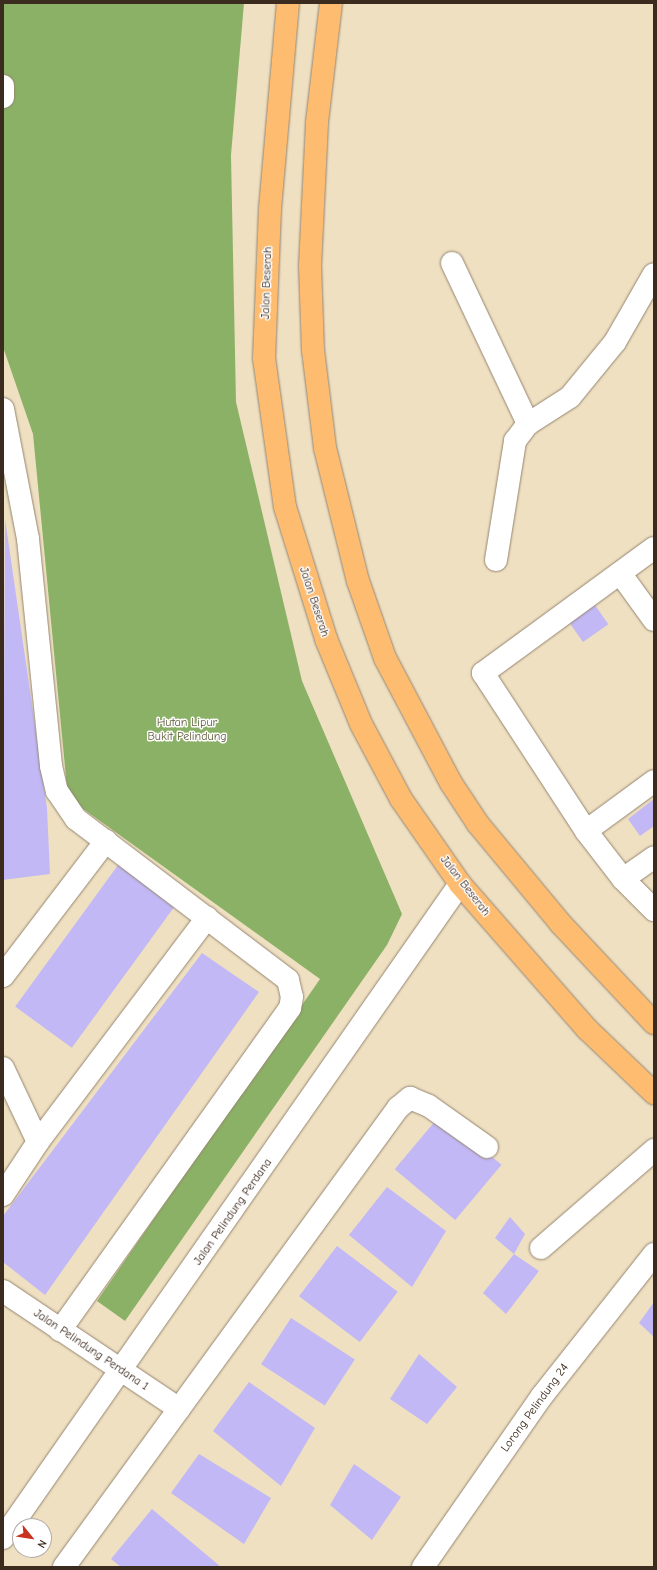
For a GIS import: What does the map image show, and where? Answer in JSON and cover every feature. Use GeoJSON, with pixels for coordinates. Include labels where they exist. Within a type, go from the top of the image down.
{"type":"FeatureCollection","features":[{"type":"Feature","properties":{"kind":"highway","name":"Jalan Beserah"},"geometry":{"type":"LineString","coordinates":[[288,3],[270,209],[264,358],[285,507],[326,639],[361,724],[401,799],[460,884],[588,1029],[654,1093]]}},
{"type":"Feature","properties":{"kind":"highway"},"geometry":{"type":"LineString","coordinates":[[330,3],[317,123],[310,265],[313,350],[325,448],[358,581],[385,658],[451,783],[478,824],[561,924],[654,1023]]}},
{"type":"Feature","properties":{"kind":"street"},"geometry":{"type":"LineString","coordinates":[[3,86],[3,97]]}},
{"type":"Feature","properties":{"kind":"street"},"geometry":{"type":"LineString","coordinates":[[452,263],[528,424]]}},
{"type":"Feature","properties":{"kind":"street"},"geometry":{"type":"LineString","coordinates":[[496,560],[509,465],[515,441],[528,424],[570,397],[616,342],[654,274]]}},
{"type":"Feature","properties":{"kind":"street"},"geometry":{"type":"LineString","coordinates":[[3,409],[11,480],[57,791],[76,819],[288,980],[292,997],[290,1008],[60,1330]]}},
{"type":"Feature","properties":{"kind":"street"},"geometry":{"type":"LineString","coordinates":[[654,548],[483,673],[586,831],[623,879],[654,910]]}},
{"type":"Feature","properties":{"kind":"street"},"geometry":{"type":"LineString","coordinates":[[620,573],[654,620]]}},
{"type":"Feature","properties":{"kind":"street"},"geometry":{"type":"LineString","coordinates":[[586,831],[654,781]]}},
{"type":"Feature","properties":{"kind":"street"},"geometry":{"type":"LineString","coordinates":[[3,976],[106,841]]}},
{"type":"Feature","properties":{"kind":"street"},"geometry":{"type":"LineString","coordinates":[[623,879],[654,856]]}},
{"type":"Feature","properties":{"kind":"street","name":"Jalan Pelindung Perdana"},"geometry":{"type":"LineString","coordinates":[[3,1538],[122,1371],[460,884]]}},
{"type":"Feature","properties":{"kind":"street"},"geometry":{"type":"LineString","coordinates":[[3,1195],[38,1142],[207,918]]}},
{"type":"Feature","properties":{"kind":"street"},"geometry":{"type":"LineString","coordinates":[[3,1068],[38,1142]]}},
{"type":"Feature","properties":{"kind":"street"},"geometry":{"type":"LineString","coordinates":[[64,1567],[398,1108],[410,1098],[429,1106],[487,1147]]}},
{"type":"Feature","properties":{"kind":"street"},"geometry":{"type":"LineString","coordinates":[[541,1248],[654,1150]]}},
{"type":"Feature","properties":{"kind":"street","name":"Lorong Pelindung 24"},"geometry":{"type":"LineString","coordinates":[[423,1567],[542,1396],[654,1254]]}},
{"type":"Feature","properties":{"kind":"street","name":"Jalan Pelindung Perdana 1"},"geometry":{"type":"LineString","coordinates":[[3,1291],[179,1409]]}},
{"type":"Feature","properties":{"kind":"green space","name":"Hutan Lipur Bukit Pelindung"},"geometry":{"type":"Polygon","coordinates":[[[3,3],[244,3],[231,155],[236,402],[302,681],[402,914],[387,945],[125,1321],[97,1301],[320,979],[68,798],[33,434],[3,347],[3,3]]]}},
{"type":"Feature","properties":{"kind":"building"},"geometry":{"type":"Polygon","coordinates":[[[5,519],[47,808],[50,874],[3,880],[5,519]]]}},
{"type":"Feature","properties":{"kind":"building"},"geometry":{"type":"Polygon","coordinates":[[[590,598],[608,624],[583,642],[565,616],[590,598]]]}},
{"type":"Feature","properties":{"kind":"building"},"geometry":{"type":"Polygon","coordinates":[[[654,799],[654,826],[640,836],[628,819],[654,799]]]}},
{"type":"Feature","properties":{"kind":"building"},"geometry":{"type":"Polygon","coordinates":[[[121,861],[178,902],[72,1048],[15,1007],[121,861]]]}},
{"type":"Feature","properties":{"kind":"building"},"geometry":{"type":"Polygon","coordinates":[[[202,953],[259,992],[45,1295],[3,1262],[3,1216],[202,953]]]}},
{"type":"Feature","properties":{"kind":"building"},"geometry":{"type":"Polygon","coordinates":[[[441,1114],[502,1165],[455,1220],[395,1169],[441,1114]]]}},
{"type":"Feature","properties":{"kind":"building"},"geometry":{"type":"Polygon","coordinates":[[[387,1187],[446,1231],[412,1287],[349,1235],[387,1187]]]}},
{"type":"Feature","properties":{"kind":"building"},"geometry":{"type":"Polygon","coordinates":[[[510,1217],[525,1234],[514,1254],[495,1238],[510,1217]]]}},
{"type":"Feature","properties":{"kind":"building"},"geometry":{"type":"Polygon","coordinates":[[[337,1246],[398,1292],[360,1342],[299,1296],[337,1246]]]}},
{"type":"Feature","properties":{"kind":"building"},"geometry":{"type":"Polygon","coordinates":[[[514,1254],[539,1271],[506,1314],[483,1293],[514,1254]]]}},
{"type":"Feature","properties":{"kind":"building"},"geometry":{"type":"Polygon","coordinates":[[[654,1302],[654,1337],[639,1323],[654,1302]]]}},
{"type":"Feature","properties":{"kind":"building"},"geometry":{"type":"Polygon","coordinates":[[[291,1318],[355,1359],[325,1406],[261,1364],[291,1318]]]}},
{"type":"Feature","properties":{"kind":"building"},"geometry":{"type":"Polygon","coordinates":[[[419,1354],[457,1387],[427,1424],[390,1399],[419,1354]]]}},
{"type":"Feature","properties":{"kind":"building"},"geometry":{"type":"Polygon","coordinates":[[[249,1382],[315,1428],[281,1486],[213,1431],[249,1382]]]}},
{"type":"Feature","properties":{"kind":"building"},"geometry":{"type":"Polygon","coordinates":[[[199,1454],[271,1498],[244,1544],[171,1493],[199,1454]]]}},
{"type":"Feature","properties":{"kind":"building"},"geometry":{"type":"Polygon","coordinates":[[[354,1464],[401,1497],[372,1540],[330,1505],[354,1464]]]}},
{"type":"Feature","properties":{"kind":"building"},"geometry":{"type":"Polygon","coordinates":[[[152,1509],[221,1567],[121,1567],[111,1559],[152,1509]]]}}]}
